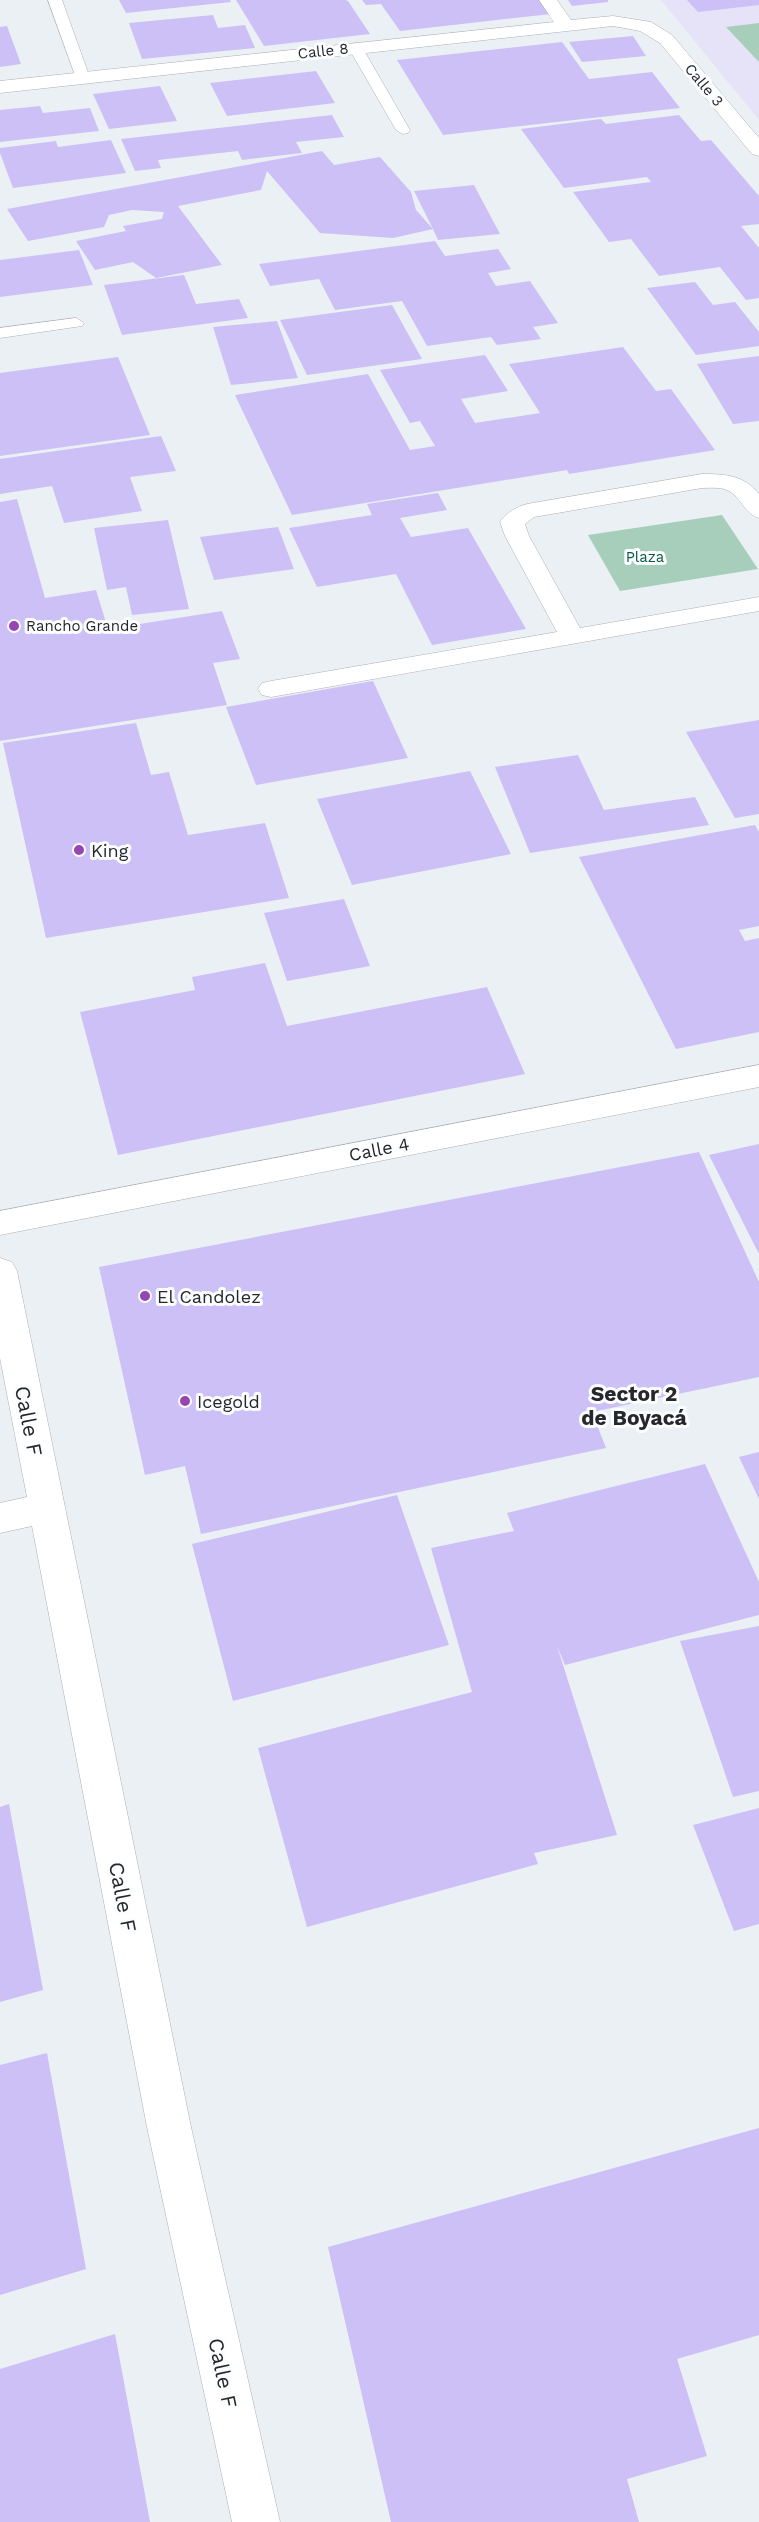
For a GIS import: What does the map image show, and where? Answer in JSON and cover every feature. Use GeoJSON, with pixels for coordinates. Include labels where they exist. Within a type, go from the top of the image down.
{"type":"FeatureCollection","features":[{"type":"Feature","properties":{"kind":"street"},"geometry":{"type":"LineString","coordinates":[[548,0],[566,26]]}},
{"type":"Feature","properties":{"kind":"street","name":"Calle 8"},"geometry":{"type":"LineString","coordinates":[[0,87],[354,47],[613,21],[645,26]]}},
{"type":"Feature","properties":{"kind":"street","name":"Calle 3"},"geometry":{"type":"LineString","coordinates":[[645,26],[666,39],[759,150]]}},
{"type":"Feature","properties":{"kind":"street"},"geometry":{"type":"LineString","coordinates":[[572,636],[517,536],[512,522],[527,511],[702,481],[731,481],[745,492],[759,511]]}},
{"type":"Feature","properties":{"kind":"street"},"geometry":{"type":"LineString","coordinates":[[271,689],[759,604]]}},
{"type":"Feature","properties":{"kind":"street","name":"Calle 4"},"geometry":{"type":"LineString","coordinates":[[0,1223],[759,1076]]}},
{"type":"Feature","properties":{"kind":"street","name":"Calle F"},"geometry":{"type":"LineString","coordinates":[[0,1271],[169,2127],[256,2522]]}},
{"type":"Feature","properties":{"kind":"street"},"geometry":{"type":"LineString","coordinates":[[0,1518],[46,1508]]}},
{"type":"Feature","properties":{"kind":"lane"},"geometry":{"type":"LineString","coordinates":[[55,0],[83,78]]}},
{"type":"Feature","properties":{"kind":"lane"},"geometry":{"type":"LineString","coordinates":[[354,47],[403,130]]}},
{"type":"Feature","properties":{"kind":"lane"},"geometry":{"type":"LineString","coordinates":[[0,333],[76,323]]}},
{"type":"Feature","properties":{"kind":"shaded area"},"geometry":{"type":"Polygon","coordinates":[[[661,0],[759,0],[759,120],[661,0]]]}},
{"type":"Feature","properties":{"kind":"green space"},"geometry":{"type":"Polygon","coordinates":[[[759,23],[759,62],[726,27],[759,23]]]}},
{"type":"Feature","properties":{"kind":"green space","name":"Plaza"},"geometry":{"type":"Polygon","coordinates":[[[722,515],[758,569],[620,591],[588,535],[722,515]]]}},
{"type":"Feature","properties":{"kind":"building"},"geometry":{"type":"Polygon","coordinates":[[[119,0],[230,0],[231,2],[126,13],[119,0]]]}},
{"type":"Feature","properties":{"kind":"building"},"geometry":{"type":"Polygon","coordinates":[[[236,0],[345,0],[348,1],[370,34],[264,46],[236,0]]]}},
{"type":"Feature","properties":{"kind":"building"},"geometry":{"type":"Polygon","coordinates":[[[362,0],[540,0],[551,14],[400,31],[381,4],[366,5],[362,0]]]}},
{"type":"Feature","properties":{"kind":"building"},"geometry":{"type":"Polygon","coordinates":[[[568,0],[608,0],[608,2],[572,6],[568,0]]]}},
{"type":"Feature","properties":{"kind":"building"},"geometry":{"type":"Polygon","coordinates":[[[687,0],[759,0],[759,5],[698,12],[687,0]]]}},
{"type":"Feature","properties":{"kind":"building"},"geometry":{"type":"Polygon","coordinates":[[[213,15],[218,28],[245,25],[255,48],[142,59],[129,23],[213,15]]]}},
{"type":"Feature","properties":{"kind":"building"},"geometry":{"type":"Polygon","coordinates":[[[7,26],[21,64],[0,67],[0,27],[7,26]]]}},
{"type":"Feature","properties":{"kind":"building"},"geometry":{"type":"Polygon","coordinates":[[[633,36],[646,56],[582,62],[569,42],[633,36]]]}},
{"type":"Feature","properties":{"kind":"building"},"geometry":{"type":"Polygon","coordinates":[[[562,42],[589,79],[652,72],[680,108],[443,135],[397,60],[562,42]]]}},
{"type":"Feature","properties":{"kind":"building"},"geometry":{"type":"Polygon","coordinates":[[[316,71],[335,103],[227,116],[210,83],[316,71]]]}},
{"type":"Feature","properties":{"kind":"building"},"geometry":{"type":"Polygon","coordinates":[[[160,86],[177,121],[109,129],[93,94],[160,86]]]}},
{"type":"Feature","properties":{"kind":"building"},"geometry":{"type":"Polygon","coordinates":[[[40,106],[43,113],[90,108],[99,131],[0,142],[0,110],[40,106]]]}},
{"type":"Feature","properties":{"kind":"building"},"geometry":{"type":"Polygon","coordinates":[[[332,115],[344,137],[296,142],[302,153],[242,160],[238,151],[158,160],[161,168],[135,171],[121,139],[332,115]]]}},
{"type":"Feature","properties":{"kind":"building"},"geometry":{"type":"Polygon","coordinates":[[[679,115],[701,141],[711,140],[759,196],[759,224],[741,226],[759,248],[759,298],[746,300],[720,267],[659,276],[631,239],[609,242],[573,192],[651,182],[647,177],[564,188],[521,129],[601,119],[606,124],[679,115]]]}},
{"type":"Feature","properties":{"kind":"building"},"geometry":{"type":"Polygon","coordinates":[[[111,140],[126,173],[13,188],[0,153],[0,148],[56,141],[58,147],[111,140]]]}},
{"type":"Feature","properties":{"kind":"building"},"geometry":{"type":"Polygon","coordinates":[[[322,151],[334,165],[380,157],[411,192],[416,210],[433,229],[393,238],[320,233],[267,171],[261,190],[178,206],[222,265],[156,278],[133,262],[95,270],[76,241],[126,231],[123,226],[162,219],[164,212],[132,210],[109,215],[104,227],[28,241],[7,209],[322,151]]]}},
{"type":"Feature","properties":{"kind":"building"},"geometry":{"type":"Polygon","coordinates":[[[474,185],[500,234],[438,240],[414,191],[474,185]]]}},
{"type":"Feature","properties":{"kind":"building"},"geometry":{"type":"Polygon","coordinates":[[[435,241],[445,256],[498,249],[511,269],[488,273],[496,286],[530,281],[558,323],[533,327],[541,339],[497,345],[491,337],[427,346],[402,301],[335,310],[319,279],[270,286],[259,264],[435,241]]]}},
{"type":"Feature","properties":{"kind":"building"},"geometry":{"type":"Polygon","coordinates":[[[79,250],[93,285],[0,297],[0,260],[79,250]]]}},
{"type":"Feature","properties":{"kind":"building"},"geometry":{"type":"Polygon","coordinates":[[[184,275],[196,304],[239,299],[248,318],[122,335],[104,285],[184,275]]]}},
{"type":"Feature","properties":{"kind":"building"},"geometry":{"type":"Polygon","coordinates":[[[695,282],[713,305],[735,302],[759,332],[759,346],[696,355],[647,288],[695,282]]]}},
{"type":"Feature","properties":{"kind":"building"},"geometry":{"type":"Polygon","coordinates":[[[392,305],[422,359],[307,375],[280,320],[392,305]]]}},
{"type":"Feature","properties":{"kind":"building"},"geometry":{"type":"Polygon","coordinates":[[[277,321],[298,378],[231,385],[213,327],[277,321]]]}},
{"type":"Feature","properties":{"kind":"building"},"geometry":{"type":"Polygon","coordinates":[[[623,347],[656,391],[671,389],[715,450],[569,474],[567,470],[292,515],[235,395],[368,374],[410,450],[435,446],[420,421],[410,423],[380,370],[485,355],[508,391],[461,399],[475,423],[540,413],[509,364],[623,347]]]}},
{"type":"Feature","properties":{"kind":"building"},"geometry":{"type":"Polygon","coordinates":[[[759,356],[759,421],[733,424],[697,364],[759,356]]]}},
{"type":"Feature","properties":{"kind":"building"},"geometry":{"type":"Polygon","coordinates":[[[118,357],[150,435],[0,456],[0,373],[118,357]]]}},
{"type":"Feature","properties":{"kind":"building"},"geometry":{"type":"Polygon","coordinates":[[[161,436],[176,471],[130,477],[142,511],[64,523],[52,486],[0,494],[0,459],[161,436]]]}},
{"type":"Feature","properties":{"kind":"building"},"geometry":{"type":"Polygon","coordinates":[[[438,493],[447,510],[400,518],[411,537],[468,528],[526,629],[432,645],[396,574],[317,587],[289,528],[372,515],[367,504],[438,493]]]}},
{"type":"Feature","properties":{"kind":"building"},"geometry":{"type":"Polygon","coordinates":[[[17,499],[45,598],[96,590],[108,629],[222,611],[240,659],[213,663],[227,705],[0,741],[0,502],[17,499]]]}},
{"type":"Feature","properties":{"kind":"building"},"geometry":{"type":"Polygon","coordinates":[[[168,520],[189,609],[132,615],[126,587],[107,590],[94,528],[168,520]]]}},
{"type":"Feature","properties":{"kind":"building"},"geometry":{"type":"Polygon","coordinates":[[[278,527],[294,569],[214,580],[200,537],[278,527]]]}},
{"type":"Feature","properties":{"kind":"building"},"geometry":{"type":"Polygon","coordinates":[[[373,681],[408,758],[256,785],[226,707],[373,681]]]}},
{"type":"Feature","properties":{"kind":"building"},"geometry":{"type":"Polygon","coordinates":[[[759,720],[759,814],[735,818],[686,732],[759,720]]]}},
{"type":"Feature","properties":{"kind":"building"},"geometry":{"type":"Polygon","coordinates":[[[136,723],[151,775],[169,772],[188,835],[265,823],[289,898],[46,938],[3,743],[136,723]]]}},
{"type":"Feature","properties":{"kind":"building"},"geometry":{"type":"Polygon","coordinates":[[[578,755],[604,810],[695,797],[709,825],[530,853],[495,767],[578,755]]]}},
{"type":"Feature","properties":{"kind":"building"},"geometry":{"type":"Polygon","coordinates":[[[470,771],[511,854],[352,885],[317,799],[470,771]]]}},
{"type":"Feature","properties":{"kind":"building"},"geometry":{"type":"Polygon","coordinates":[[[755,825],[759,832],[759,926],[739,930],[745,941],[759,938],[759,1032],[676,1049],[579,857],[755,825]]]}},
{"type":"Feature","properties":{"kind":"building"},"geometry":{"type":"Polygon","coordinates":[[[344,899],[370,966],[287,981],[264,913],[344,899]]]}},
{"type":"Feature","properties":{"kind":"building"},"geometry":{"type":"Polygon","coordinates":[[[265,963],[287,1026],[487,987],[525,1074],[118,1155],[80,1012],[195,990],[192,977],[265,963]]]}},
{"type":"Feature","properties":{"kind":"building"},"geometry":{"type":"Polygon","coordinates":[[[759,1144],[759,1254],[709,1155],[759,1144]]]}},
{"type":"Feature","properties":{"kind":"building"},"geometry":{"type":"Polygon","coordinates":[[[699,1152],[759,1282],[759,1377],[592,1412],[606,1448],[201,1534],[185,1466],[145,1475],[99,1267],[699,1152]]]}},
{"type":"Feature","properties":{"kind":"building"},"geometry":{"type":"Polygon","coordinates":[[[759,1452],[759,1499],[739,1457],[759,1452]]]}},
{"type":"Feature","properties":{"kind":"building"},"geometry":{"type":"Polygon","coordinates":[[[705,1464],[759,1582],[759,1615],[565,1665],[557,1646],[617,1835],[534,1853],[538,1864],[307,1927],[258,1748],[472,1692],[431,1548],[514,1531],[507,1513],[705,1464]]]}},
{"type":"Feature","properties":{"kind":"building"},"geometry":{"type":"Polygon","coordinates":[[[397,1495],[449,1645],[233,1701],[192,1544],[397,1495]]]}},
{"type":"Feature","properties":{"kind":"building"},"geometry":{"type":"Polygon","coordinates":[[[759,1626],[759,1791],[733,1797],[680,1641],[759,1626]]]}},
{"type":"Feature","properties":{"kind":"building"},"geometry":{"type":"Polygon","coordinates":[[[9,1804],[43,1990],[0,2002],[0,1807],[9,1804]]]}},
{"type":"Feature","properties":{"kind":"building"},"geometry":{"type":"Polygon","coordinates":[[[759,1808],[759,1924],[734,1931],[693,1825],[759,1808]]]}},
{"type":"Feature","properties":{"kind":"building"},"geometry":{"type":"Polygon","coordinates":[[[47,2053],[86,2269],[0,2295],[0,2065],[47,2053]]]}},
{"type":"Feature","properties":{"kind":"building"},"geometry":{"type":"Polygon","coordinates":[[[759,2128],[759,2335],[677,2359],[707,2456],[627,2479],[639,2522],[391,2522],[328,2247],[759,2128]]]}},
{"type":"Feature","properties":{"kind":"building"},"geometry":{"type":"Polygon","coordinates":[[[115,2334],[150,2522],[0,2522],[0,2369],[115,2334]]]}},
{"type":"Feature","properties":{"kind":"place","name":"Rancho Grande"},"geometry":{"type":"Point","coordinates":[14,626]}},
{"type":"Feature","properties":{"kind":"place","name":"King"},"geometry":{"type":"Point","coordinates":[79,850]}},
{"type":"Feature","properties":{"kind":"place","name":"El Candolez"},"geometry":{"type":"Point","coordinates":[145,1296]}},
{"type":"Feature","properties":{"kind":"place","name":"Icegold"},"geometry":{"type":"Point","coordinates":[185,1401]}},
{"type":"Feature","properties":{"kind":"district","name":"Sector 2 de Boyacá"},"geometry":{"type":"Point","coordinates":[634,1405]}}]}
